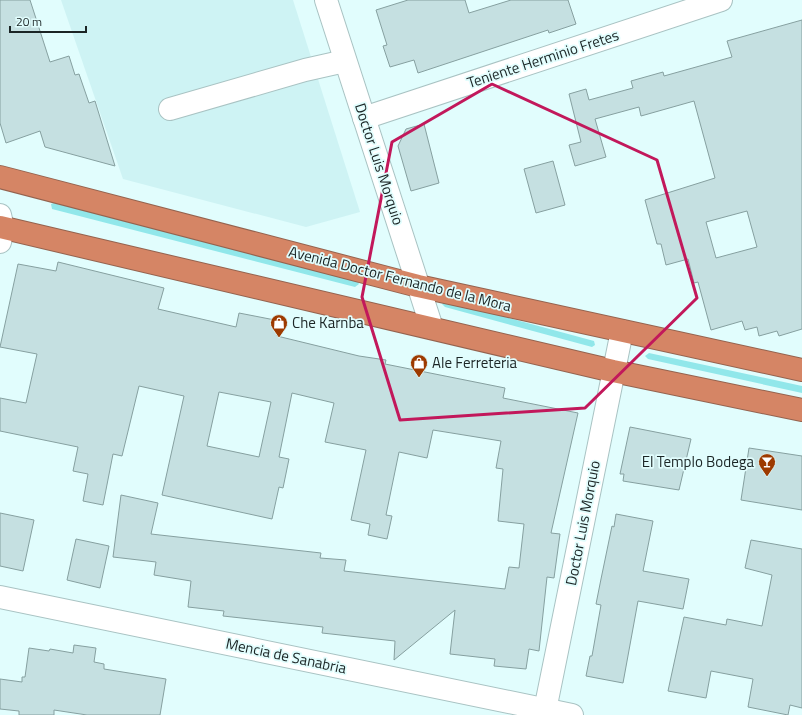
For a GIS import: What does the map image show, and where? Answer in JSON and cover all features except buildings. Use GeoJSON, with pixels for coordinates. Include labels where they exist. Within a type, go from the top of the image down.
{"type":"FeatureCollection","features":[{"type":"Feature","properties":{"kind":"highway","name":"Avenida Doctor Fernando de la Mora"},"geometry":{"type":"LineString","coordinates":[[0,177],[418,286],[802,370]]}},
{"type":"Feature","properties":{"kind":"highway"},"geometry":{"type":"LineString","coordinates":[[1,228],[613,371],[802,410]]}},
{"type":"Feature","properties":{"kind":"street","name":"Doctor Luis Morquio"},"geometry":{"type":"LineString","coordinates":[[326,0],[432,328]]}},
{"type":"Feature","properties":{"kind":"street","name":"Teniente Herminio Fretes"},"geometry":{"type":"LineString","coordinates":[[364,118],[721,0]]}},
{"type":"Feature","properties":{"kind":"street"},"geometry":{"type":"LineString","coordinates":[[170,109],[305,70],[345,61]]}},
{"type":"Feature","properties":{"kind":"street","name":"Doctor Luis Morquio"},"geometry":{"type":"LineString","coordinates":[[544,712],[622,331]]}},
{"type":"Feature","properties":{"kind":"street","name":"Mencia de Sanabria"},"geometry":{"type":"LineString","coordinates":[[0,597],[544,712],[572,715]]}},
{"type":"Feature","properties":{"kind":"highlighted area"},"geometry":{"type":"Polygon","coordinates":[[[492,84],[657,160],[697,298],[585,408],[400,420],[362,297],[392,142],[492,84]]]}},
{"type":"Feature","properties":{"kind":"shaded area"},"geometry":{"type":"Polygon","coordinates":[[[61,0],[293,0],[360,212],[306,227],[123,179],[61,0]]]}},
{"type":"Feature","properties":{"kind":"shaded area"},"geometry":{"type":"Polygon","coordinates":[[[54,203],[357,280],[359,284],[355,287],[52,209],[51,204],[54,203]]]}},
{"type":"Feature","properties":{"kind":"shaded area"},"geometry":{"type":"Polygon","coordinates":[[[446,301],[594,341],[595,345],[592,347],[445,307],[442,304],[446,301]]]}},
{"type":"Feature","properties":{"kind":"shaded area"},"geometry":{"type":"Polygon","coordinates":[[[649,353],[802,386],[802,393],[648,359],[645,356],[649,353]]]}},
{"type":"Feature","properties":{"kind":"place","name":"Che Karnba"},"geometry":{"type":"Point","coordinates":[279,338]}},
{"type":"Feature","properties":{"kind":"place","name":"Ale Ferreteria"},"geometry":{"type":"Point","coordinates":[419,378]}},
{"type":"Feature","properties":{"kind":"place","name":"El Templo Bodega"},"geometry":{"type":"Point","coordinates":[767,477]}}]}
